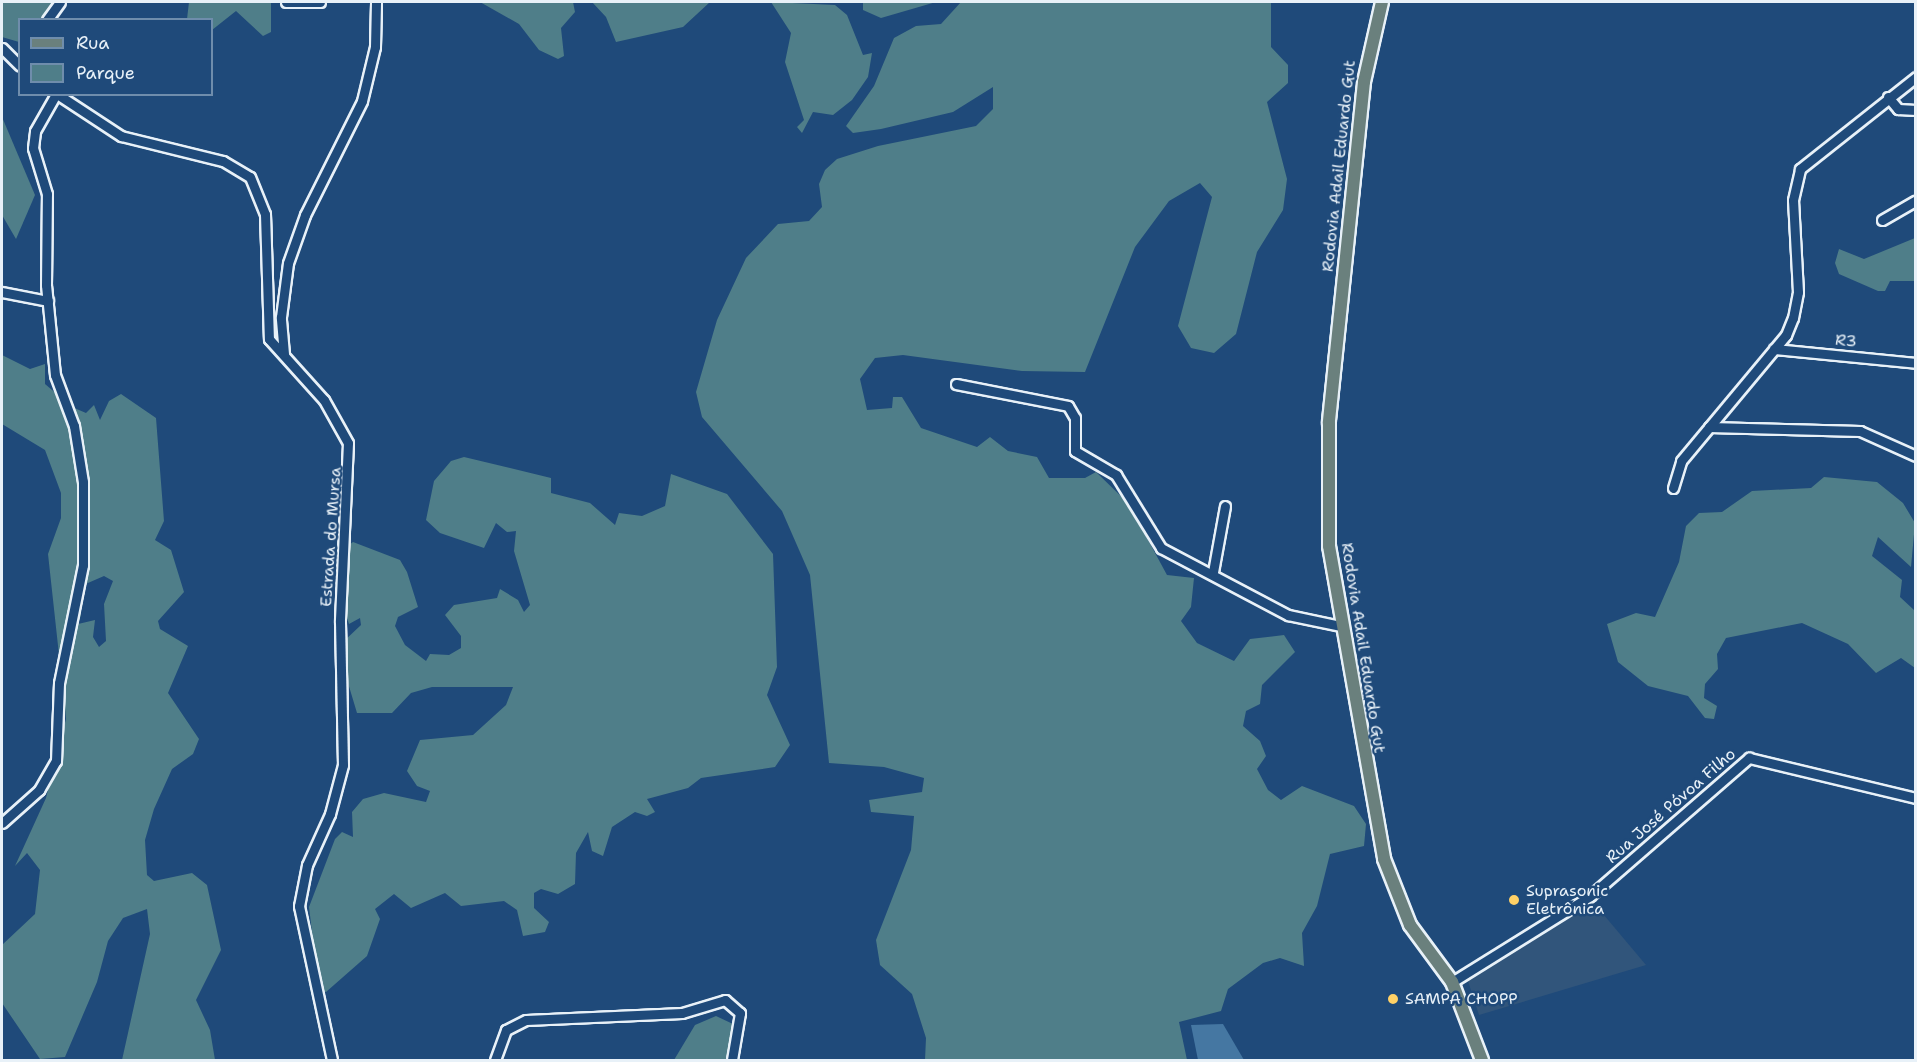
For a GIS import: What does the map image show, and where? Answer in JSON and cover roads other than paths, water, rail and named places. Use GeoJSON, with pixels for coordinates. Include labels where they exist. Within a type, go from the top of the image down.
{"type":"FeatureCollection","features":[{"type":"Feature","properties":{"kind":"main road","name":"Rodovia Adail Eduardo Gut"},"geometry":{"type":"LineString","coordinates":[[1382,2],[1364,82],[1329,423],[1329,546],[1340,626],[1384,859],[1410,925],[1452,982],[1482,1060]]}},
{"type":"Feature","properties":{"kind":"street"},"geometry":{"type":"LineString","coordinates":[[48,18],[60,2]]}},
{"type":"Feature","properties":{"kind":"street"},"geometry":{"type":"LineString","coordinates":[[286,2],[320,2]]}},
{"type":"Feature","properties":{"kind":"street"},"geometry":{"type":"LineString","coordinates":[[284,354],[281,316],[288,263],[305,215],[362,100],[375,47],[376,2]]}},
{"type":"Feature","properties":{"kind":"street"},"geometry":{"type":"LineString","coordinates":[[2,48],[18,62]]}},
{"type":"Feature","properties":{"kind":"street"},"geometry":{"type":"LineString","coordinates":[[1672,488],[1681,461],[1774,349],[1797,306],[1792,230],[1800,169],[1916,77]]}},
{"type":"Feature","properties":{"kind":"street"},"geometry":{"type":"LineString","coordinates":[[2,823],[39,790],[56,761],[59,683],[82,574],[83,482],[74,426],[55,375],[48,301],[47,194],[33,148],[35,130],[55,96]]}},
{"type":"Feature","properties":{"kind":"street","name":"Estrada do Mursa"},"geometry":{"type":"LineString","coordinates":[[59,96],[121,136],[223,161],[250,177],[266,214],[266,332],[338,419],[351,463],[340,622],[343,765],[330,814],[307,865],[299,906],[332,1060]]}},
{"type":"Feature","properties":{"kind":"street"},"geometry":{"type":"LineString","coordinates":[[1888,97],[1898,109],[1916,110]]}},
{"type":"Feature","properties":{"kind":"street"},"geometry":{"type":"LineString","coordinates":[[1882,220],[1916,200]]}},
{"type":"Feature","properties":{"kind":"street"},"geometry":{"type":"LineString","coordinates":[[2,292],[48,301]]}},
{"type":"Feature","properties":{"kind":"street","name":"R3"},"geometry":{"type":"LineString","coordinates":[[1774,349],[1916,363]]}},
{"type":"Feature","properties":{"kind":"street"},"geometry":{"type":"LineString","coordinates":[[956,384],[1068,405],[1075,418],[1075,451],[1116,475],[1161,548],[1214,572],[1288,615],[1340,626]]}},
{"type":"Feature","properties":{"kind":"street"},"geometry":{"type":"LineString","coordinates":[[1709,427],[1860,431],[1916,456]]}},
{"type":"Feature","properties":{"kind":"street"},"geometry":{"type":"LineString","coordinates":[[1214,572],[1225,506]]}},
{"type":"Feature","properties":{"kind":"street","name":"Rua José Póvoa Filho"},"geometry":{"type":"LineString","coordinates":[[1452,982],[1574,908],[1741,764],[1761,758],[1916,798]]}},
{"type":"Feature","properties":{"kind":"street"},"geometry":{"type":"LineString","coordinates":[[495,1060],[506,1030],[526,1020],[682,1013],[725,1000],[740,1013],[732,1060]]}},
{"type":"Feature","properties":{"kind":"place","name":"Suprasonic Eletrônica"},"geometry":{"type":"Point","coordinates":[1514,900]}},
{"type":"Feature","properties":{"kind":"place","name":"SAMPA CHOPP"},"geometry":{"type":"Point","coordinates":[1393,999]}}]}
